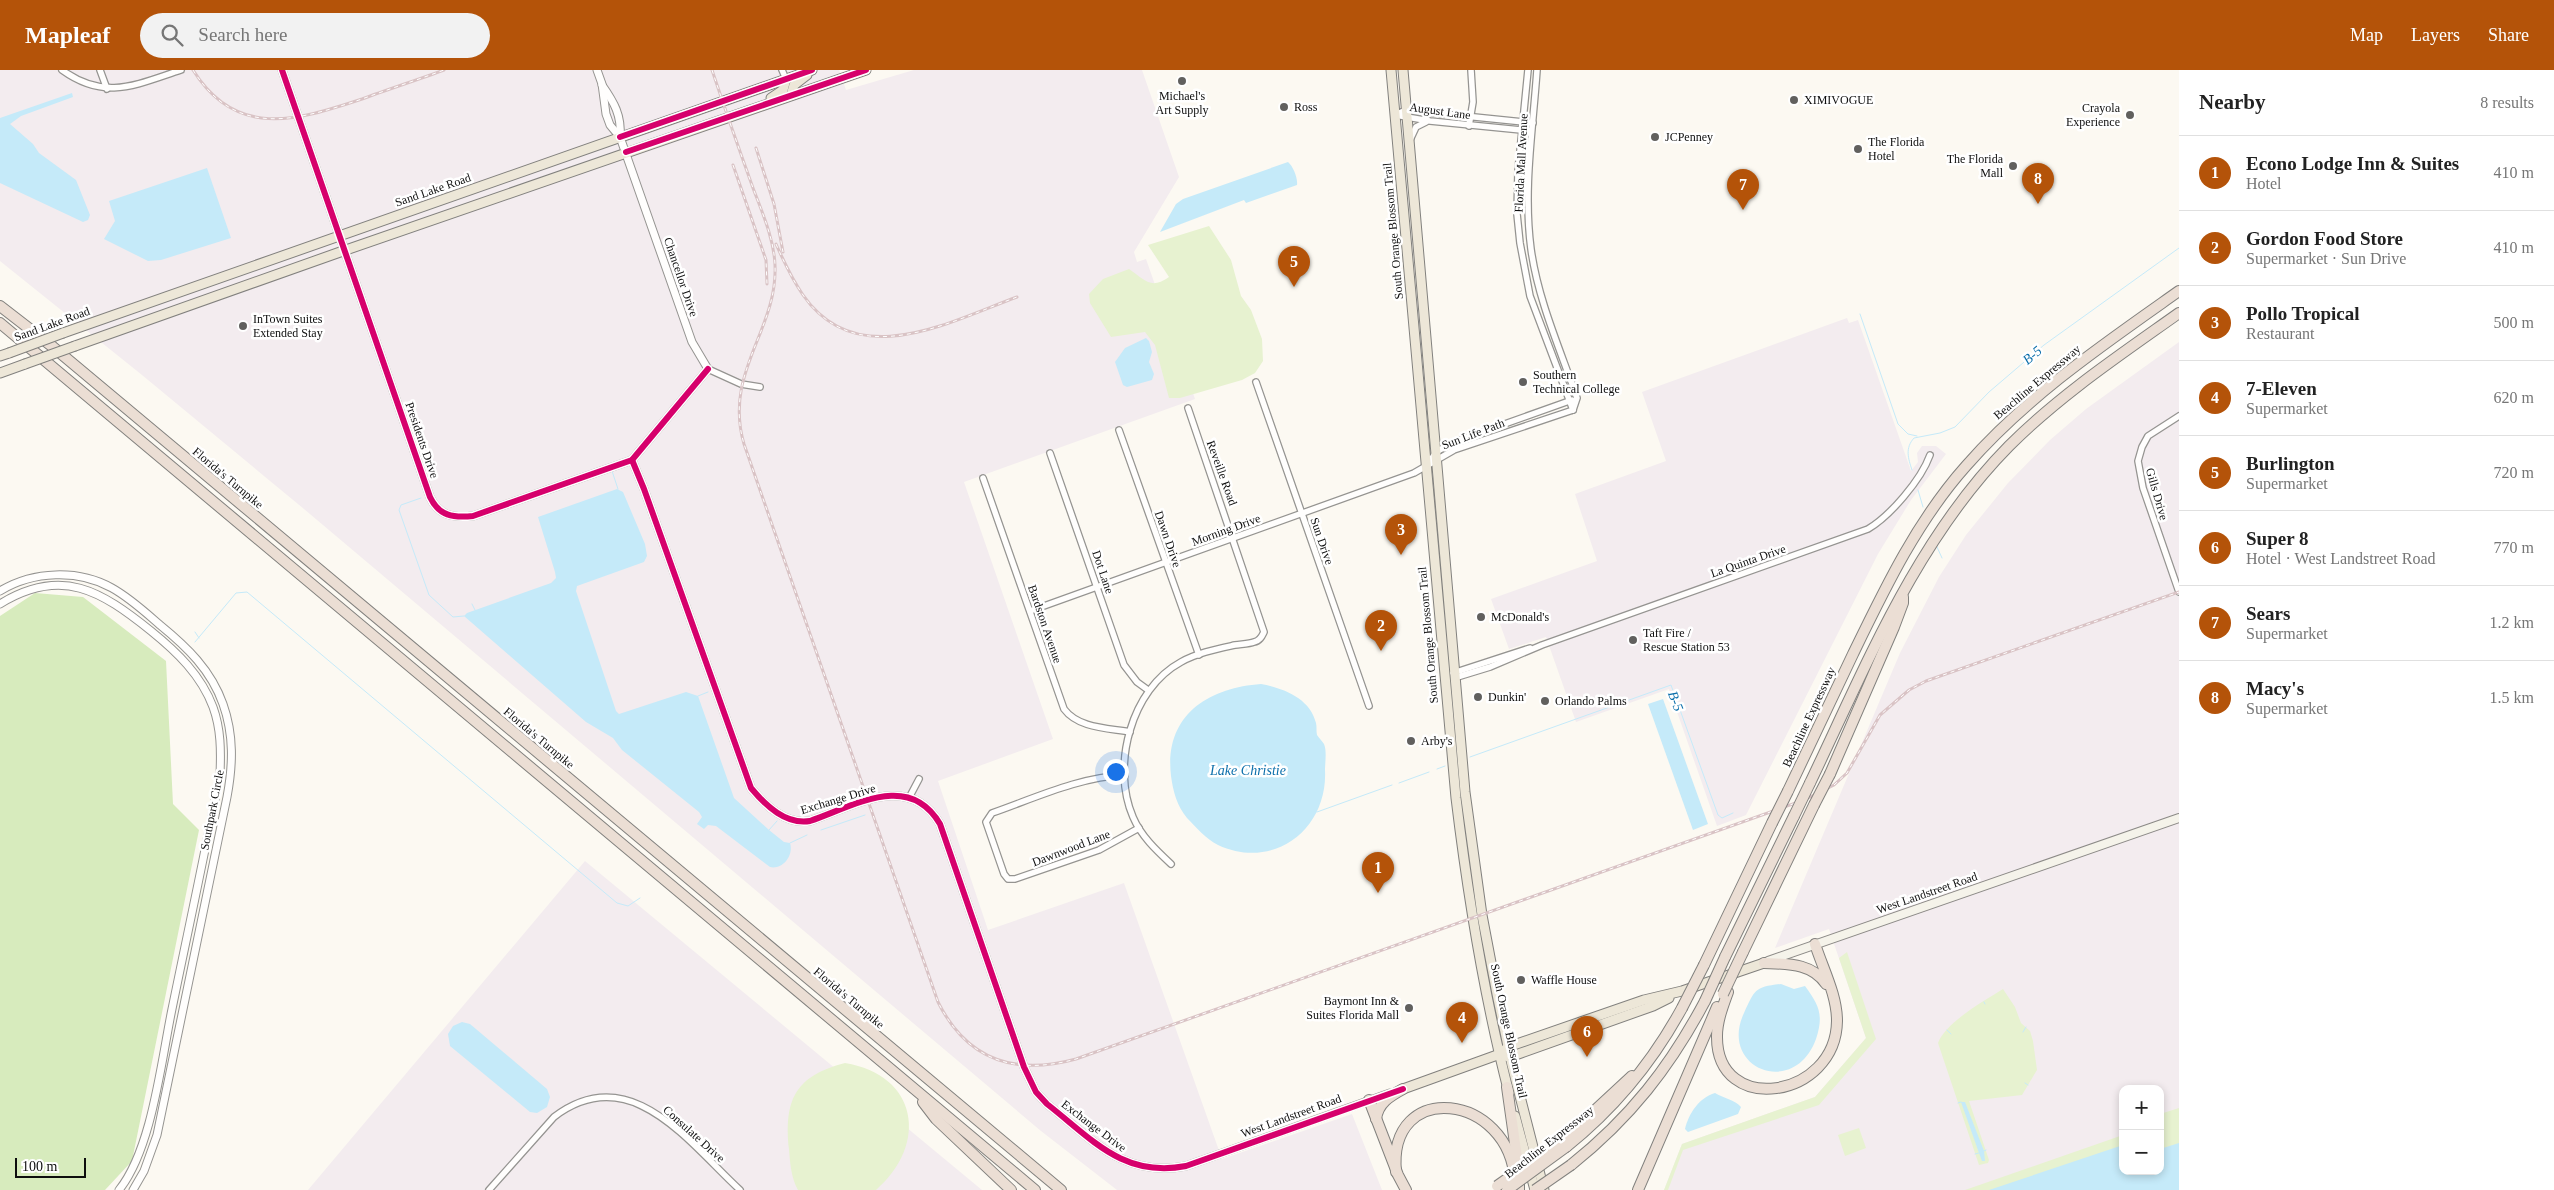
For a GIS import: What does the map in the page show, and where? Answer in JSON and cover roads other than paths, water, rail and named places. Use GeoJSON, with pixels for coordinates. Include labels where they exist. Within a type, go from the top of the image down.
{"type":"FeatureCollection","features":[{"type":"Feature","properties":{"kind":"highway","name":"Beachline Expressway"},"geometry":{"type":"LineString","coordinates":[[1499,1189],[1609,1110],[1642,1072],[1666,1038],[1704,965],[1892,575],[1928,516],[1965,467],[2030,401],[2070,369],[2179,291]]}},
{"type":"Feature","properties":{"kind":"highway","name":"Florida's Turnpike"},"geometry":{"type":"LineString","coordinates":[[0,306],[53,347],[1061,1190]]}},
{"type":"Feature","properties":{"kind":"highway"},"geometry":{"type":"LineString","coordinates":[[1535,1190],[1602,1140],[1644,1096],[1678,1048],[1705,1001],[1724,958],[1897,602],[1951,516],[2009,446],[2081,382],[2179,313]]}},
{"type":"Feature","properties":{"kind":"highway"},"geometry":{"type":"LineString","coordinates":[[0,323],[1035,1190]]}},
{"type":"Feature","properties":{"kind":"highway"},"geometry":{"type":"LineString","coordinates":[[1638,1190],[1743,952],[1830,774],[1904,604],[1903,594]]}},
{"type":"Feature","properties":{"kind":"highway"},"geometry":{"type":"LineString","coordinates":[[1726,993],[1718,1029],[1718,1046],[1721,1059],[1730,1073],[1741,1082],[1766,1090],[1779,1089],[1799,1082],[1814,1072],[1824,1061],[1831,1048],[1836,1030],[1834,1000],[1815,944]]}},
{"type":"Feature","properties":{"kind":"highway"},"geometry":{"type":"LineString","coordinates":[[1764,963],[1792,964],[1813,971],[1823,979],[1834,1000]]}},
{"type":"Feature","properties":{"kind":"highway"},"geometry":{"type":"LineString","coordinates":[[1507,1087],[1519,1172],[1517,1190]]}},
{"type":"Feature","properties":{"kind":"highway"},"geometry":{"type":"LineString","coordinates":[[912,1088],[936,1119],[1011,1190]]}},
{"type":"Feature","properties":{"kind":"highway"},"geometry":{"type":"LineString","coordinates":[[1376,1119],[1380,1106],[1387,1098],[1404,1089]]}},
{"type":"Feature","properties":{"kind":"highway"},"geometry":{"type":"LineString","coordinates":[[1369,1100],[1396,1172],[1406,1190]]}},
{"type":"Feature","properties":{"kind":"highway"},"geometry":{"type":"LineString","coordinates":[[1396,1172],[1396,1150],[1408,1124],[1431,1110],[1444,1107],[1458,1108],[1475,1115],[1499,1136],[1512,1159],[1517,1190]]}},
{"type":"Feature","properties":{"kind":"main road","name":"Sand Lake Road"},"geometry":{"type":"LineString","coordinates":[[4,354],[338,235],[814,70]]}},
{"type":"Feature","properties":{"kind":"main road"},"geometry":{"type":"LineString","coordinates":[[791,95],[794,85],[814,70]]}},
{"type":"Feature","properties":{"kind":"main road"},"geometry":{"type":"LineString","coordinates":[[0,373],[343,251],[866,70]]}},
{"type":"Feature","properties":{"kind":"main road","name":"South Orange Blossom Trail"},"geometry":{"type":"LineString","coordinates":[[1391,70],[1444,676],[1463,853],[1485,982],[1507,1087],[1535,1190]]}},
{"type":"Feature","properties":{"kind":"main road","name":"South Orange Blossom Trail"},"geometry":{"type":"LineString","coordinates":[[1403,70],[1464,781],[1476,872],[1509,1052],[1544,1190]]}},
{"type":"Feature","properties":{"kind":"main road"},"geometry":{"type":"LineString","coordinates":[[755,107],[783,90],[786,79]]}},
{"type":"Feature","properties":{"kind":"main road","name":"West Landstreet Road"},"geometry":{"type":"LineString","coordinates":[[1509,1052],[1653,1006],[1682,991],[2179,818]]}},
{"type":"Feature","properties":{"kind":"main road"},"geometry":{"type":"LineString","coordinates":[[1463,853],[1471,870],[1476,872]]}},
{"type":"Feature","properties":{"kind":"main road"},"geometry":{"type":"LineString","coordinates":[[1500,1054],[1509,1052]]}},
{"type":"Feature","properties":{"kind":"main road","name":"West Landstreet Road"},"geometry":{"type":"LineString","coordinates":[[1404,1089],[1500,1054]]}},
{"type":"Feature","properties":{"kind":"street"},"geometry":{"type":"LineString","coordinates":[[62,70],[88,85],[107,89],[126,88],[181,70]]}},
{"type":"Feature","properties":{"kind":"street"},"geometry":{"type":"LineString","coordinates":[[100,70],[107,89]]}},
{"type":"Feature","properties":{"kind":"street","name":"Presidents Drive"},"geometry":{"type":"LineString","coordinates":[[282,70],[343,251],[435,507],[446,515],[458,518],[473,516],[632,460]]}},
{"type":"Feature","properties":{"kind":"street","name":"Chancellor Drive"},"geometry":{"type":"LineString","coordinates":[[597,70],[602,84],[608,120],[620,137],[692,342],[696,352],[708,369]]}},
{"type":"Feature","properties":{"kind":"street"},"geometry":{"type":"LineString","coordinates":[[782,70],[786,79]]}},
{"type":"Feature","properties":{"kind":"street"},"geometry":{"type":"LineString","coordinates":[[1470,126],[1471,70]]}},
{"type":"Feature","properties":{"kind":"street","name":"Florida Mall Avenue"},"geometry":{"type":"LineString","coordinates":[[1528,70],[1517,214],[1524,268],[1533,304],[1573,410]]}},
{"type":"Feature","properties":{"kind":"street","name":"Florida Mall Avenue"},"geometry":{"type":"LineString","coordinates":[[1537,70],[1531,131],[1528,209],[1531,251],[1541,294],[1577,398]]}},
{"type":"Feature","properties":{"kind":"street","name":"Chancellor Drive"},"geometry":{"type":"LineString","coordinates":[[602,84],[622,122],[620,137]]}},
{"type":"Feature","properties":{"kind":"street","name":"August Lane"},"geometry":{"type":"LineString","coordinates":[[1395,114],[1471,116],[1533,123]]}},
{"type":"Feature","properties":{"kind":"street","name":"August Lane"},"geometry":{"type":"LineString","coordinates":[[1407,114],[1430,121],[1531,131]]}},
{"type":"Feature","properties":{"kind":"street"},"geometry":{"type":"LineString","coordinates":[[1409,142],[1416,127],[1430,121]]}},
{"type":"Feature","properties":{"kind":"street"},"geometry":{"type":"LineString","coordinates":[[632,460],[708,369],[741,384],[760,387]]}},
{"type":"Feature","properties":{"kind":"street","name":"Sun Drive"},"geometry":{"type":"LineString","coordinates":[[1256,382],[1369,706]]}},
{"type":"Feature","properties":{"kind":"street"},"geometry":{"type":"LineString","coordinates":[[1573,410],[1577,398]]}},
{"type":"Feature","properties":{"kind":"street","name":"Sun Life Path"},"geometry":{"type":"LineString","coordinates":[[1427,466],[1454,442],[1577,398]]}},
{"type":"Feature","properties":{"kind":"street","name":"Reveille Road"},"geometry":{"type":"LineString","coordinates":[[1188,408],[1234,538],[1264,632],[1255,642],[1198,655]]}},
{"type":"Feature","properties":{"kind":"street","name":"Sun Life Path"},"geometry":{"type":"LineString","coordinates":[[1436,456],[1573,410]]}},
{"type":"Feature","properties":{"kind":"street","name":"Gills Drive"},"geometry":{"type":"LineString","coordinates":[[2179,416],[2148,436],[2142,447],[2138,462],[2143,488],[2179,592]]}},
{"type":"Feature","properties":{"kind":"street"},"geometry":{"type":"LineString","coordinates":[[1504,424],[1506,432]]}},
{"type":"Feature","properties":{"kind":"street","name":"Dawn Drive"},"geometry":{"type":"LineString","coordinates":[[1119,430],[1198,655]]}},
{"type":"Feature","properties":{"kind":"street","name":"Dot Lane"},"geometry":{"type":"LineString","coordinates":[[1050,454],[1124,665],[1133,678],[1148,690]]}},
{"type":"Feature","properties":{"kind":"street","name":"La Quinta Drive"},"geometry":{"type":"LineString","coordinates":[[1444,676],[1454,675],[1489,664],[1868,529],[1890,513],[1926,466],[1930,456]]}},
{"type":"Feature","properties":{"kind":"street","name":"Exchange Drive"},"geometry":{"type":"LineString","coordinates":[[632,460],[751,788],[782,816],[800,823],[810,822],[882,796],[910,796],[933,813],[940,824],[1024,1067],[1036,1092],[1047,1104],[1122,1161],[1154,1169],[1186,1166]]}},
{"type":"Feature","properties":{"kind":"street","name":"Morning Drive"},"geometry":{"type":"LineString","coordinates":[[1030,611],[1302,514],[1427,466]]}},
{"type":"Feature","properties":{"kind":"street","name":"Bardston Avenue"},"geometry":{"type":"LineString","coordinates":[[983,478],[1064,709],[1070,717],[1081,723],[1130,732]]}},
{"type":"Feature","properties":{"kind":"street","name":"Southpark Circle"},"geometry":{"type":"LineString","coordinates":[[0,591],[23,579],[52,575],[78,576],[112,588],[134,604],[197,658],[217,690],[228,719],[232,754],[230,783],[157,1135],[144,1171],[133,1190]]}},
{"type":"Feature","properties":{"kind":"street","name":"Southpark Circle"},"geometry":{"type":"LineString","coordinates":[[0,604],[26,590],[44,586],[76,587],[106,597],[163,641],[188,665],[207,695],[217,722],[220,738],[220,774],[150,1114],[141,1149],[134,1166],[119,1190]]}},
{"type":"Feature","properties":{"kind":"street"},"geometry":{"type":"LineString","coordinates":[[1171,864],[1139,828],[1128,805],[1125,775],[1130,732],[1139,702],[1148,690],[1168,670],[1198,655]]}},
{"type":"Feature","properties":{"kind":"street","name":"Dawnwood Lane"},"geometry":{"type":"LineString","coordinates":[[1125,775],[1096,777],[1081,782],[992,813],[986,822],[1004,874],[1008,879],[1015,879],[1098,850],[1139,828]]}},
{"type":"Feature","properties":{"kind":"street"},"geometry":{"type":"LineString","coordinates":[[910,796],[919,779]]}},
{"type":"Feature","properties":{"kind":"street","name":"West Landstreet Road"},"geometry":{"type":"LineString","coordinates":[[1186,1166],[1404,1089]]}},
{"type":"Feature","properties":{"kind":"street","name":"Consulate Drive"},"geometry":{"type":"LineString","coordinates":[[489,1190],[554,1116],[565,1108],[585,1100],[600,1097],[620,1097],[636,1101],[652,1110],[669,1123],[740,1190]]}},
{"type":"Feature","properties":{"kind":"water"},"geometry":{"type":"Polygon","coordinates":[[[72,93],[73,97],[21,116],[10,124],[33,144],[39,153],[76,180],[90,215],[88,220],[83,222],[0,183],[0,118],[72,93]]]}},
{"type":"Feature","properties":{"kind":"water"},"geometry":{"type":"Polygon","coordinates":[[[1288,162],[1295,172],[1297,185],[1246,203],[1244,200],[1160,232],[1176,204],[1183,199],[1288,162]]]}},
{"type":"Feature","properties":{"kind":"water"},"geometry":{"type":"Polygon","coordinates":[[[207,168],[231,238],[161,260],[148,261],[104,239],[115,221],[109,201],[207,168]]]}},
{"type":"Feature","properties":{"kind":"water"},"geometry":{"type":"Polygon","coordinates":[[[1146,338],[1149,341],[1152,352],[1149,362],[1154,374],[1152,380],[1127,387],[1123,385],[1115,362],[1125,348],[1146,338]]]}},
{"type":"Feature","properties":{"kind":"water"},"geometry":{"type":"Polygon","coordinates":[[[617,489],[623,492],[645,544],[647,556],[644,562],[577,586],[576,591],[616,711],[619,714],[686,692],[698,696],[734,798],[769,830],[784,842],[790,843],[789,857],[779,866],[770,867],[716,826],[708,825],[704,829],[697,824],[702,817],[699,812],[622,750],[613,738],[586,722],[464,616],[467,613],[551,583],[556,578],[555,572],[538,517],[617,489]]]}},
{"type":"Feature","properties":{"kind":"water","name":"Lake Christie"},"geometry":{"type":"Polygon","coordinates":[[[1261,684],[1278,688],[1294,696],[1302,701],[1313,714],[1317,735],[1324,744],[1325,750],[1324,791],[1317,810],[1307,827],[1294,839],[1277,848],[1259,853],[1239,852],[1218,845],[1201,833],[1187,818],[1178,803],[1173,787],[1171,755],[1175,737],[1182,722],[1193,709],[1207,699],[1223,692],[1261,684]]]}},
{"type":"Feature","properties":{"kind":"water"},"geometry":{"type":"Polygon","coordinates":[[[1663,699],[1708,824],[1693,830],[1648,704],[1663,699]]]}},
{"type":"Feature","properties":{"kind":"water"},"geometry":{"type":"Polygon","coordinates":[[[1781,984],[1794,989],[1805,986],[1817,1005],[1820,1023],[1816,1039],[1806,1057],[1792,1068],[1777,1072],[1762,1069],[1750,1061],[1741,1049],[1739,1032],[1744,1013],[1756,991],[1760,988],[1781,984]]]}},
{"type":"Feature","properties":{"kind":"water"},"geometry":{"type":"Polygon","coordinates":[[[462,1022],[470,1024],[547,1089],[550,1097],[547,1107],[537,1113],[530,1112],[450,1046],[448,1034],[453,1026],[462,1022]]]}},
{"type":"Feature","properties":{"kind":"water"},"geometry":{"type":"Polygon","coordinates":[[[1715,1093],[1741,1107],[1738,1114],[1688,1132],[1685,1129],[1689,1117],[1704,1098],[1715,1093]]]}},
{"type":"Feature","properties":{"kind":"water"},"geometry":{"type":"Polygon","coordinates":[[[1961,1102],[1965,1102],[1984,1151],[1985,1161],[1982,1161],[1961,1102]]]}},
{"type":"Feature","properties":{"kind":"water"},"geometry":{"type":"Polygon","coordinates":[[[2179,1143],[2179,1190],[1989,1190],[2119,1146],[2119,1175],[2164,1175],[2164,1148],[2179,1143]]]}},
{"type":"Feature","properties":{"kind":"waterway","name":"B-5"},"geometry":{"type":"LineString","coordinates":[[1912,470],[1908,449],[1914,438],[1940,433],[1955,427],[1989,392],[2044,345],[2179,248]]}},
{"type":"Feature","properties":{"kind":"waterway"},"geometry":{"type":"LineString","coordinates":[[1860,314],[1898,424],[1908,434],[1917,436]]}},
{"type":"Feature","properties":{"kind":"waterway"},"geometry":{"type":"LineString","coordinates":[[612,471],[618,489]]}},
{"type":"Feature","properties":{"kind":"waterway","name":"B-5"},"geometry":{"type":"LineString","coordinates":[[1918,490],[1923,507]]}},
{"type":"Feature","properties":{"kind":"waterway"},"geometry":{"type":"LineString","coordinates":[[421,498],[401,505],[399,510],[429,595],[453,617],[464,616]]}},
{"type":"Feature","properties":{"kind":"waterway","name":"B-5"},"geometry":{"type":"LineString","coordinates":[[1937,547],[1942,558]]}},
{"type":"Feature","properties":{"kind":"waterway"},"geometry":{"type":"LineString","coordinates":[[195,642],[236,593],[247,592],[617,903],[628,906],[640,898]]}},
{"type":"Feature","properties":{"kind":"waterway"},"geometry":{"type":"LineString","coordinates":[[472,604],[475,610]]}},
{"type":"Feature","properties":{"kind":"waterway"},"geometry":{"type":"LineString","coordinates":[[195,632],[199,638]]}},
{"type":"Feature","properties":{"kind":"waterway","name":"B-5"},"geometry":{"type":"LineString","coordinates":[[1470,757],[1671,685],[1718,815],[1722,818],[1733,813]]}},
{"type":"Feature","properties":{"kind":"waterway"},"geometry":{"type":"LineString","coordinates":[[698,696],[708,692]]}},
{"type":"Feature","properties":{"kind":"waterway","name":"B-5"},"geometry":{"type":"LineString","coordinates":[[1437,769],[1445,766]]}},
{"type":"Feature","properties":{"kind":"waterway","name":"B-5"},"geometry":{"type":"LineString","coordinates":[[1399,783],[1429,772]]}},
{"type":"Feature","properties":{"kind":"waterway","name":"B-5"},"geometry":{"type":"LineString","coordinates":[[1317,812],[1392,785]]}},
{"type":"Feature","properties":{"kind":"waterway"},"geometry":{"type":"LineString","coordinates":[[821,830],[865,815]]}},
{"type":"Feature","properties":{"kind":"waterway"},"geometry":{"type":"LineString","coordinates":[[769,830],[777,821]]}},
{"type":"Feature","properties":{"kind":"waterway"},"geometry":{"type":"LineString","coordinates":[[790,843],[807,835]]}},
{"type":"Feature","properties":{"kind":"waterway"},"geometry":{"type":"LineString","coordinates":[[2023,1032],[2026,1027]]}},
{"type":"Feature","properties":{"kind":"waterway"},"geometry":{"type":"LineString","coordinates":[[1947,1030],[1951,1034]]}},
{"type":"Feature","properties":{"kind":"waterway"},"geometry":{"type":"LineString","coordinates":[[1975,1154],[1979,1153]]}},
{"type":"Feature","properties":{"kind":"railway"},"geometry":{"type":"LineString","coordinates":[[193,70],[210,92],[228,107],[248,115],[269,119],[291,118],[338,107],[444,70]]}},
{"type":"Feature","properties":{"kind":"railway"},"geometry":{"type":"LineString","coordinates":[[712,70],[767,226],[775,265],[774,288],[745,373],[740,395],[739,418],[744,444],[938,1002],[950,1022],[963,1038],[978,1050],[995,1059],[1013,1064],[1032,1065],[1053,1064],[1076,1059],[1804,800],[1834,785],[1847,773],[1880,715],[1909,690],[1926,681],[2179,592]]}},
{"type":"Feature","properties":{"kind":"railway"},"geometry":{"type":"LineString","coordinates":[[756,148],[774,204],[783,252]]}},
{"type":"Feature","properties":{"kind":"railway"},"geometry":{"type":"LineString","coordinates":[[733,165],[766,260],[767,284]]}},
{"type":"Feature","properties":{"kind":"railway"},"geometry":{"type":"LineString","coordinates":[[776,244],[788,270],[803,295],[825,319],[850,332],[877,337],[905,335],[934,328],[1017,297]]}},
{"type":"Feature","properties":{"kind":"place","name":"Michael's Art Supply"},"geometry":{"type":"Point","coordinates":[1182,81]}},
{"type":"Feature","properties":{"kind":"place","name":"XIMIVOGUE"},"geometry":{"type":"Point","coordinates":[1794,100]}},
{"type":"Feature","properties":{"kind":"place","name":"Ross"},"geometry":{"type":"Point","coordinates":[1284,107]}},
{"type":"Feature","properties":{"kind":"place","name":"Crayola Experience"},"geometry":{"type":"Point","coordinates":[2130,115]}},
{"type":"Feature","properties":{"kind":"place","name":"JCPenney"},"geometry":{"type":"Point","coordinates":[1655,137]}},
{"type":"Feature","properties":{"kind":"place","name":"The Florida Hotel"},"geometry":{"type":"Point","coordinates":[1858,149]}},
{"type":"Feature","properties":{"kind":"place","name":"The Florida Mall"},"geometry":{"type":"Point","coordinates":[2013,166]}},
{"type":"Feature","properties":{"kind":"place","name":"Macy's"},"geometry":{"type":"Point","coordinates":[2038,204]}},
{"type":"Feature","properties":{"kind":"place","name":"Sears"},"geometry":{"type":"Point","coordinates":[1743,210]}},
{"type":"Feature","properties":{"kind":"place","name":"Burlington"},"geometry":{"type":"Point","coordinates":[1294,287]}},
{"type":"Feature","properties":{"kind":"place","name":"InTown Suites Extended Stay"},"geometry":{"type":"Point","coordinates":[243,326]}},
{"type":"Feature","properties":{"kind":"place","name":"Southern Technical College"},"geometry":{"type":"Point","coordinates":[1523,382]}},
{"type":"Feature","properties":{"kind":"place","name":"Pollo Tropical"},"geometry":{"type":"Point","coordinates":[1401,555]}},
{"type":"Feature","properties":{"kind":"place","name":"McDonald's"},"geometry":{"type":"Point","coordinates":[1481,617]}},
{"type":"Feature","properties":{"kind":"place","name":"Taft Fire / Rescue Station 53"},"geometry":{"type":"Point","coordinates":[1633,640]}},
{"type":"Feature","properties":{"kind":"place","name":"Gordon Food Store"},"geometry":{"type":"Point","coordinates":[1381,651]}},
{"type":"Feature","properties":{"kind":"place","name":"Dunkin'"},"geometry":{"type":"Point","coordinates":[1478,697]}},
{"type":"Feature","properties":{"kind":"place","name":"Orlando Palms"},"geometry":{"type":"Point","coordinates":[1545,701]}},
{"type":"Feature","properties":{"kind":"place","name":"Arby's"},"geometry":{"type":"Point","coordinates":[1411,741]}},
{"type":"Feature","properties":{"kind":"place","name":"Econo Lodge Inn & Suites"},"geometry":{"type":"Point","coordinates":[1378,893]}},
{"type":"Feature","properties":{"kind":"place","name":"Waffle House"},"geometry":{"type":"Point","coordinates":[1521,980]}},
{"type":"Feature","properties":{"kind":"place","name":"Baymont Inn & Suites Florida Mall"},"geometry":{"type":"Point","coordinates":[1409,1008]}},
{"type":"Feature","properties":{"kind":"place","name":"7-Eleven"},"geometry":{"type":"Point","coordinates":[1462,1043]}},
{"type":"Feature","properties":{"kind":"place","name":"Super 8"},"geometry":{"type":"Point","coordinates":[1587,1057]}}]}
